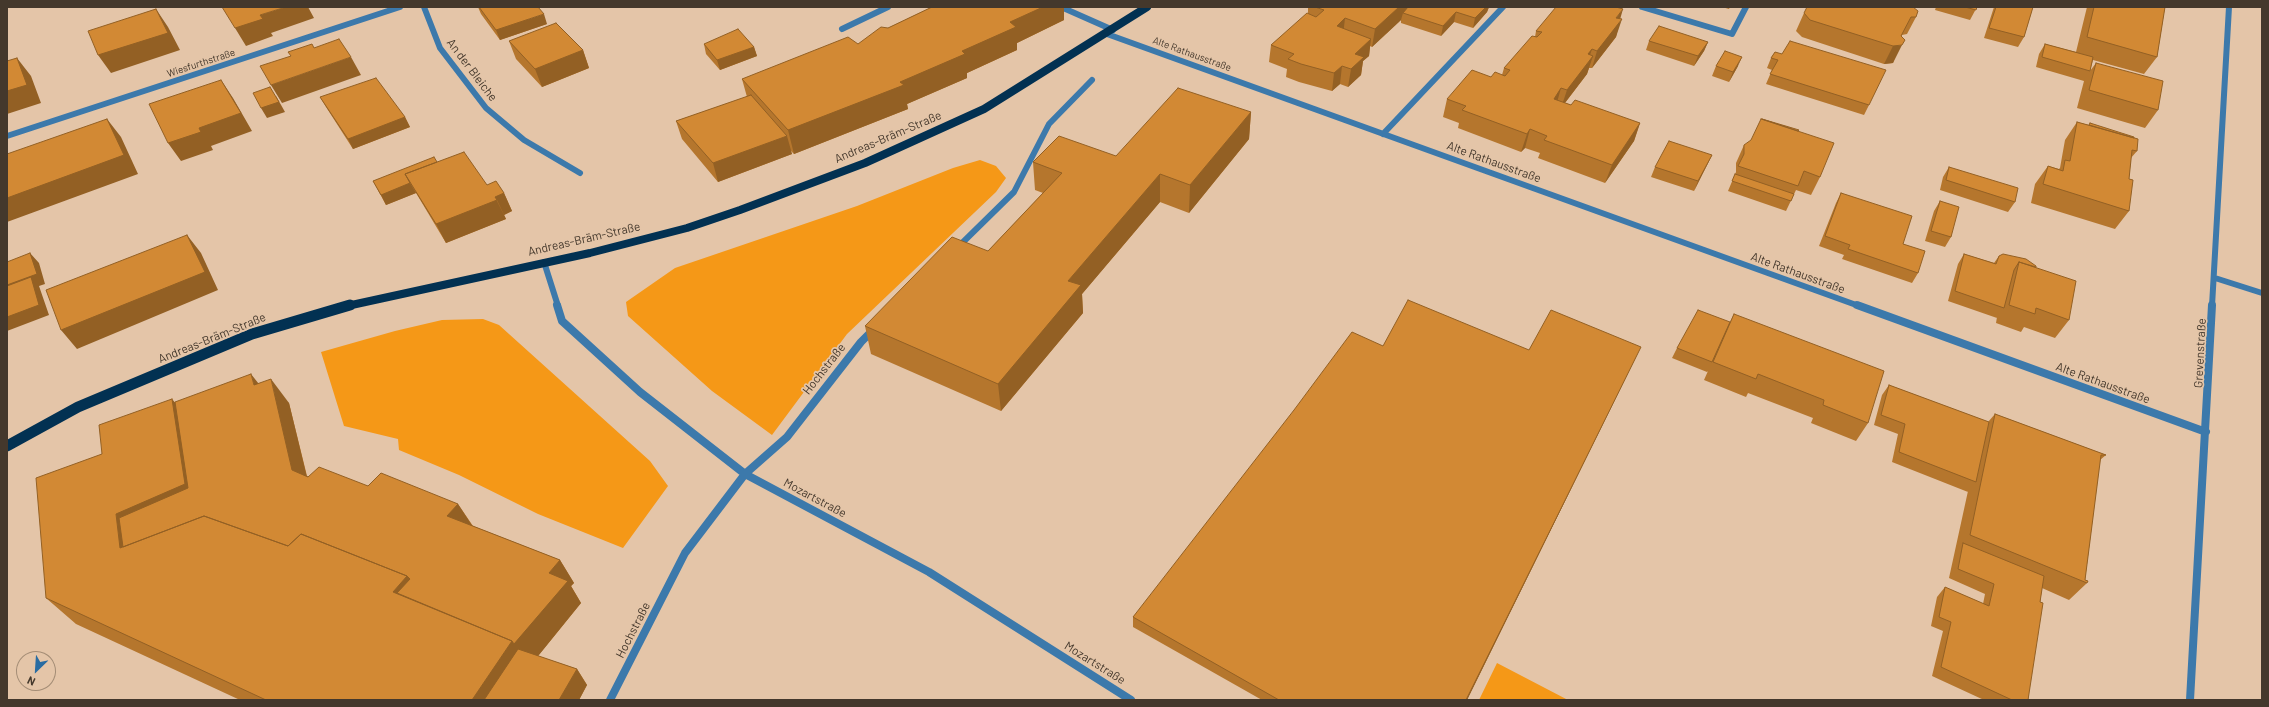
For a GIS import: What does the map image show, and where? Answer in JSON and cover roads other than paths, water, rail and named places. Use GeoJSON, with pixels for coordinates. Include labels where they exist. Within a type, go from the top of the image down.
{"type":"FeatureCollection","features":[{"type":"Feature","properties":{"kind":"main road","name":"Andreas-Bräm-Straße"},"geometry":{"type":"LineString","coordinates":[[7,446],[78,407],[252,334],[352,305],[590,253],[687,228],[740,210],[865,162],[984,110],[1110,32],[1147,7]]}},
{"type":"Feature","properties":{"kind":"street","name":"Wiesfurthstraße"},"geometry":{"type":"LineString","coordinates":[[7,136],[400,7]]}},
{"type":"Feature","properties":{"kind":"street","name":"An der Bleiche"},"geometry":{"type":"LineString","coordinates":[[424,7],[440,48],[486,108],[524,140],[580,173]]}},
{"type":"Feature","properties":{"kind":"street"},"geometry":{"type":"LineString","coordinates":[[842,29],[888,7]]}},
{"type":"Feature","properties":{"kind":"street","name":"Alte Rathausstraße"},"geometry":{"type":"LineString","coordinates":[[1061,7],[1110,32],[1383,134],[2206,432]]}},
{"type":"Feature","properties":{"kind":"street"},"geometry":{"type":"LineString","coordinates":[[1383,134],[1502,7]]}},
{"type":"Feature","properties":{"kind":"street"},"geometry":{"type":"LineString","coordinates":[[1642,7],[1732,34],[1746,7]]}},
{"type":"Feature","properties":{"kind":"street","name":"Grevenstraße"},"geometry":{"type":"LineString","coordinates":[[2190,700],[2229,7]]}},
{"type":"Feature","properties":{"kind":"street"},"geometry":{"type":"LineString","coordinates":[[952,253],[1014,192],[1050,124],[1092,80]]}},
{"type":"Feature","properties":{"kind":"street","name":"Mozartstraße"},"geometry":{"type":"LineString","coordinates":[[544,262],[562,321],[640,392],[745,474],[928,572],[1130,700]]}},
{"type":"Feature","properties":{"kind":"street"},"geometry":{"type":"LineString","coordinates":[[2214,278],[2262,293]]}},
{"type":"Feature","properties":{"kind":"street","name":"Hochstraße"},"geometry":{"type":"LineString","coordinates":[[610,700],[686,553],[745,474],[787,437],[861,342],[878,325]]}}]}
